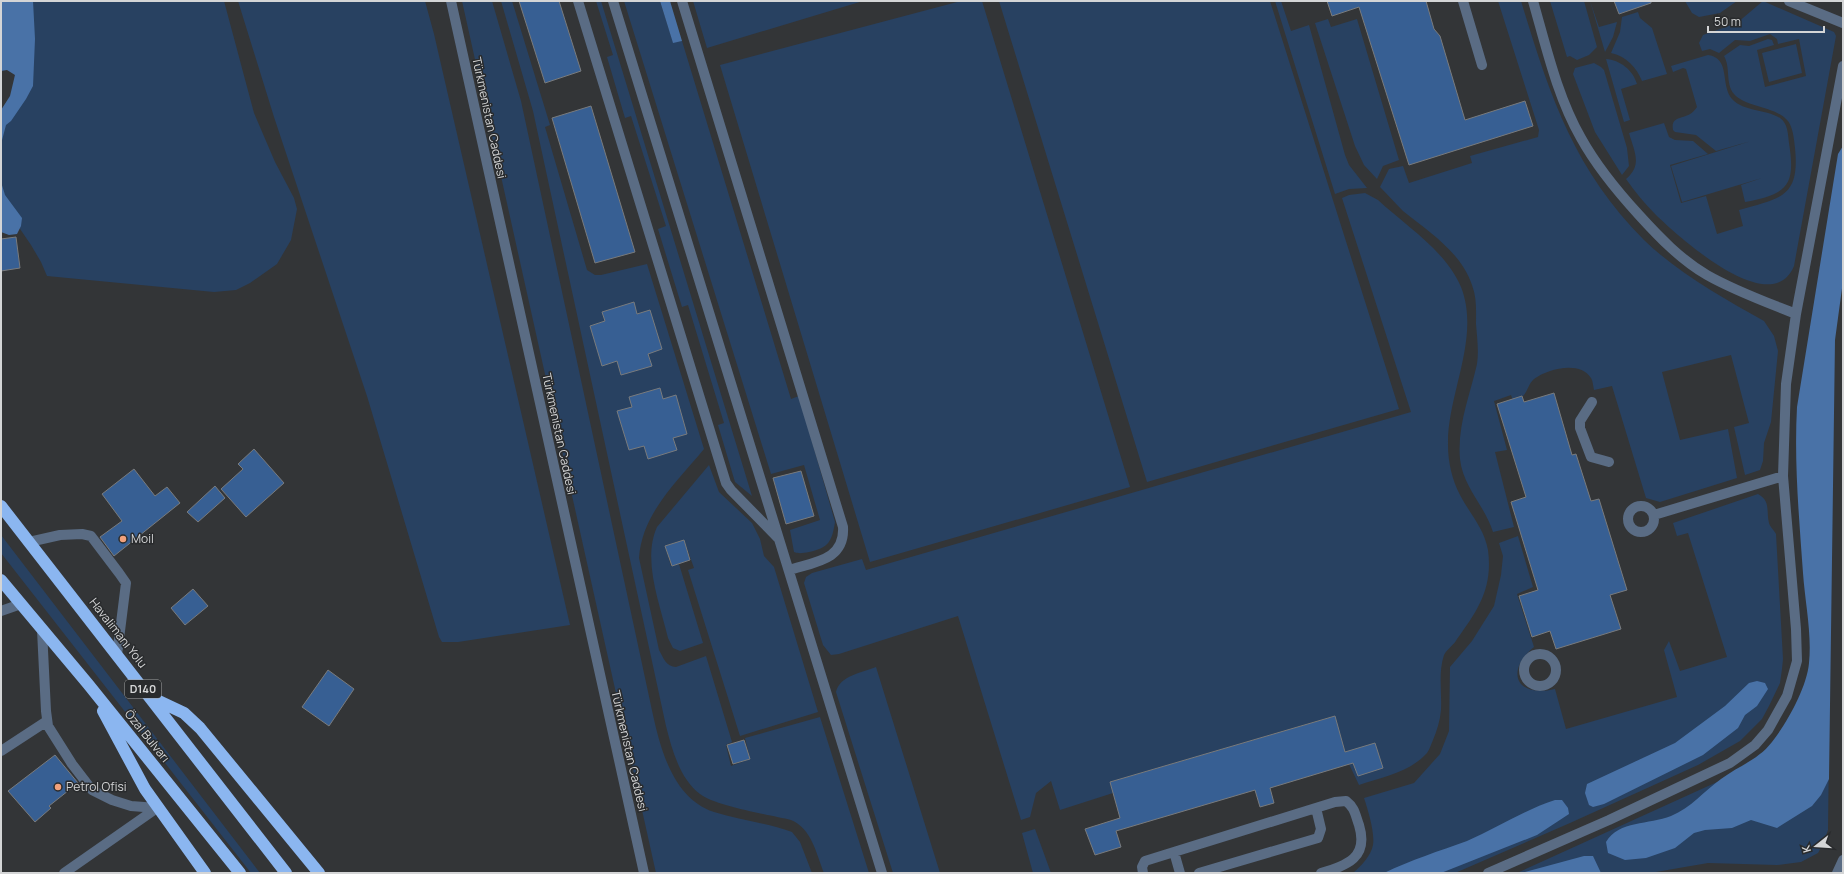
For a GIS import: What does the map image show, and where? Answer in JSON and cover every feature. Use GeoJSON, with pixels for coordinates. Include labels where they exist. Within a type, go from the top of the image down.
{"type":"FeatureCollection","features":[{"type":"Feature","properties":{"kind":"highway","name":"Havalimanı Yolu"},"geometry":{"type":"LineString","coordinates":[[1,506],[286,873]]}},
{"type":"Feature","properties":{"kind":"highway","name":"Özal Bulvarı"},"geometry":{"type":"LineString","coordinates":[[1,580],[88,684],[240,873]]}},
{"type":"Feature","properties":{"kind":"highway"},"geometry":{"type":"LineString","coordinates":[[88,684],[145,789],[204,873]]}},
{"type":"Feature","properties":{"kind":"highway"},"geometry":{"type":"LineString","coordinates":[[148,696],[184,713],[200,728],[319,873]]}},
{"type":"Feature","properties":{"kind":"street","name":"Türkmenistan Caddesi"},"geometry":{"type":"LineString","coordinates":[[451,1],[644,873]]}},
{"type":"Feature","properties":{"kind":"street"},"geometry":{"type":"LineString","coordinates":[[578,1],[726,483],[731,490],[780,539]]}},
{"type":"Feature","properties":{"kind":"street"},"geometry":{"type":"LineString","coordinates":[[613,1],[882,873]]}},
{"type":"Feature","properties":{"kind":"street"},"geometry":{"type":"LineString","coordinates":[[682,1],[843,526],[841,544],[836,553],[789,570]]}},
{"type":"Feature","properties":{"kind":"street"},"geometry":{"type":"LineString","coordinates":[[1463,1],[1482,65]]}},
{"type":"Feature","properties":{"kind":"street"},"geometry":{"type":"LineString","coordinates":[[1533,1],[1561,92],[1572,121],[1600,169],[1626,200],[1652,230],[1680,255],[1706,275],[1734,289],[1796,314]]}},
{"type":"Feature","properties":{"kind":"street"},"geometry":{"type":"LineString","coordinates":[[1789,1],[1843,23]]}},
{"type":"Feature","properties":{"kind":"street"},"geometry":{"type":"LineString","coordinates":[[1488,873],[1609,820],[1730,763],[1755,745],[1768,730],[1787,696],[1797,661],[1796,629],[1783,476],[1786,384],[1796,314],[1843,66]]}},
{"type":"Feature","properties":{"kind":"street"},"geometry":{"type":"LineString","coordinates":[[1592,402],[1580,421],[1580,428],[1591,457],[1609,462]]}},
{"type":"Feature","properties":{"kind":"street"},"geometry":{"type":"LineString","coordinates":[[1654,515],[1783,476]]}},
{"type":"Feature","properties":{"kind":"street"},"geometry":{"type":"LineString","coordinates":[[29,542],[60,535],[82,534],[90,536],[119,572],[126,583],[117,655]]}},
{"type":"Feature","properties":{"kind":"street"},"geometry":{"type":"LineString","coordinates":[[1,611],[21,604]]}},
{"type":"Feature","properties":{"kind":"street"},"geometry":{"type":"LineString","coordinates":[[42,630],[48,726],[72,764],[92,790],[112,800],[130,806],[157,808]]}},
{"type":"Feature","properties":{"kind":"street"},"geometry":{"type":"LineString","coordinates":[[1,751],[47,721]]}},
{"type":"Feature","properties":{"kind":"street"},"geometry":{"type":"LineString","coordinates":[[1143,873],[1142,867],[1145,861],[1316,808],[1346,801],[1353,806],[1362,834],[1362,844],[1352,860],[1346,865],[1321,873]]}},
{"type":"Feature","properties":{"kind":"street"},"geometry":{"type":"LineString","coordinates":[[64,873],[157,808]]}},
{"type":"Feature","properties":{"kind":"street"},"geometry":{"type":"LineString","coordinates":[[1199,873],[1318,838],[1321,829],[1316,808]]}},
{"type":"Feature","properties":{"kind":"street"},"geometry":{"type":"LineString","coordinates":[[1174,852],[1180,873]]}},
{"type":"Feature","properties":{"kind":"street"},"geometry":{"type":"LineString","coordinates":[[1838,873],[1843,860]]}},
{"type":"Feature","properties":{"kind":"street"},"geometry":{"type":"LineString","coordinates":[[1838,873],[1843,872]]}},
{"type":"Feature","properties":{"kind":"shaded area"},"geometry":{"type":"Polygon","coordinates":[[[1,1],[33,1],[35,39],[33,86],[11,121],[6,125],[1,144],[1,110],[10,96],[15,75],[7,70],[1,71],[1,1]]]}},
{"type":"Feature","properties":{"kind":"shaded area"},"geometry":{"type":"Polygon","coordinates":[[[21,1],[224,1],[254,113],[275,162],[294,198],[297,209],[291,240],[277,264],[250,283],[236,290],[214,292],[47,276],[31,245],[1,201],[1,130],[12,108],[21,1]]]}},
{"type":"Feature","properties":{"kind":"shaded area"},"geometry":{"type":"Polygon","coordinates":[[[238,1],[425,1],[434,34],[570,625],[458,642],[442,642],[439,637],[367,396],[274,117],[238,1]]]}},
{"type":"Feature","properties":{"kind":"shaded area"},"geometry":{"type":"Polygon","coordinates":[[[462,1],[492,1],[521,101],[653,715],[665,758],[679,785],[700,806],[714,812],[792,832],[800,842],[812,873],[656,873],[462,1]]]}},
{"type":"Feature","properties":{"kind":"shaded area"},"geometry":{"type":"Polygon","coordinates":[[[501,1],[512,1],[550,125],[545,127],[587,270],[595,275],[601,275],[647,264],[704,449],[662,499],[647,527],[642,542],[639,558],[659,650],[667,663],[673,667],[706,656],[732,742],[726,745],[731,766],[750,759],[745,738],[820,717],[869,873],[824,873],[809,835],[798,824],[791,820],[730,806],[707,798],[693,788],[682,772],[678,763],[666,726],[533,111],[501,1]]]}},
{"type":"Feature","properties":{"kind":"shaded area"},"geometry":{"type":"Polygon","coordinates":[[[596,1],[601,1],[752,496],[735,482],[718,425],[724,423],[688,305],[682,307],[658,229],[666,226],[631,116],[625,118],[607,57],[613,55],[596,1]]]}},
{"type":"Feature","properties":{"kind":"shaded area"},"geometry":{"type":"Polygon","coordinates":[[[624,1],[660,1],[673,42],[682,41],[791,399],[799,396],[835,522],[831,539],[825,546],[816,550],[801,553],[794,552],[790,530],[820,520],[804,465],[771,474],[624,1]]]}},
{"type":"Feature","properties":{"kind":"shaded area"},"geometry":{"type":"Polygon","coordinates":[[[660,1],[670,1],[682,41],[673,43],[660,1]]]}},
{"type":"Feature","properties":{"kind":"shaded area"},"geometry":{"type":"Polygon","coordinates":[[[693,1],[863,1],[707,48],[693,1]]]}},
{"type":"Feature","properties":{"kind":"shaded area"},"geometry":{"type":"Polygon","coordinates":[[[961,1],[982,1],[1130,487],[870,562],[720,65],[961,1]]]}},
{"type":"Feature","properties":{"kind":"shaded area"},"geometry":{"type":"Polygon","coordinates":[[[999,1],[1270,1],[1399,409],[1147,482],[999,1]]]}},
{"type":"Feature","properties":{"kind":"shaded area"},"geometry":{"type":"Polygon","coordinates":[[[1275,1],[1281,1],[1291,31],[1309,25],[1345,155],[1349,165],[1367,188],[1349,189],[1335,194],[1275,1]]]}},
{"type":"Feature","properties":{"kind":"shaded area"},"geometry":{"type":"Polygon","coordinates":[[[1498,1],[1521,1],[1542,67],[1566,128],[1581,157],[1599,186],[1619,213],[1657,252],[1686,274],[1717,294],[1764,321],[1774,336],[1778,351],[1771,422],[1764,443],[1763,461],[1760,470],[1745,475],[1734,427],[1749,423],[1731,355],[1662,372],[1680,440],[1728,429],[1737,478],[1660,502],[1646,498],[1612,386],[1594,390],[1592,379],[1586,372],[1579,369],[1563,368],[1540,375],[1531,382],[1524,395],[1513,401],[1511,395],[1494,401],[1507,450],[1495,452],[1514,527],[1493,532],[1485,514],[1465,479],[1460,459],[1460,435],[1462,423],[1478,359],[1474,290],[1467,273],[1452,253],[1433,235],[1403,211],[1380,187],[1389,169],[1403,166],[1409,183],[1472,163],[1470,156],[1538,137],[1539,130],[1498,1]]]}},
{"type":"Feature","properties":{"kind":"shaded area"},"geometry":{"type":"Polygon","coordinates":[[[1550,1],[1584,1],[1597,47],[1589,55],[1577,60],[1570,56],[1567,57],[1550,1]]]}},
{"type":"Feature","properties":{"kind":"shaded area"},"geometry":{"type":"Polygon","coordinates":[[[1590,1],[1599,27],[1617,22],[1613,37],[1605,52],[1590,1]]]}},
{"type":"Feature","properties":{"kind":"shaded area"},"geometry":{"type":"Polygon","coordinates":[[[1685,1],[1737,1],[1720,13],[1699,17],[1692,13],[1685,1]]]}},
{"type":"Feature","properties":{"kind":"shaded area"},"geometry":{"type":"Polygon","coordinates":[[[1763,1],[1834,32],[1836,36],[1794,266],[1782,281],[1766,284],[1746,280],[1725,269],[1684,240],[1656,215],[1640,198],[1626,179],[1631,174],[1636,163],[1635,152],[1629,133],[1664,123],[1669,137],[1675,140],[1693,141],[1708,154],[1670,165],[1681,203],[1706,196],[1717,234],[1743,226],[1739,210],[1776,198],[1784,193],[1790,186],[1794,177],[1796,165],[1793,132],[1790,125],[1786,119],[1774,111],[1745,102],[1734,94],[1731,90],[1724,56],[1740,45],[1749,46],[1768,39],[1772,40],[1774,45],[1757,50],[1765,87],[1806,76],[1799,39],[1778,44],[1777,39],[1770,34],[1750,41],[1735,40],[1719,53],[1710,49],[1702,51],[1699,43],[1703,35],[1737,23],[1763,1]]]}},
{"type":"Feature","properties":{"kind":"shaded area"},"geometry":{"type":"Polygon","coordinates":[[[1638,12],[1640,18],[1652,28],[1667,74],[1642,81],[1630,63],[1611,53],[1620,32],[1622,17],[1638,12]]]}},
{"type":"Feature","properties":{"kind":"shaded area"},"geometry":{"type":"Polygon","coordinates":[[[1328,19],[1331,27],[1357,19],[1399,160],[1383,166],[1377,179],[1364,165],[1355,146],[1315,23],[1328,19]]]}},
{"type":"Feature","properties":{"kind":"shaded area"},"geometry":{"type":"Polygon","coordinates":[[[1796,44],[1802,73],[1769,82],[1762,53],[1796,44]]]}},
{"type":"Feature","properties":{"kind":"shaded area"},"geometry":{"type":"Polygon","coordinates":[[[1708,55],[1715,57],[1720,61],[1723,67],[1726,87],[1732,99],[1743,106],[1774,115],[1783,120],[1785,123],[1788,133],[1791,169],[1785,186],[1771,195],[1745,202],[1741,185],[1762,178],[1682,202],[1671,166],[1751,141],[1716,151],[1696,135],[1675,132],[1673,130],[1674,121],[1689,115],[1697,107],[1686,69],[1683,68],[1673,72],[1671,66],[1708,55]]]}},
{"type":"Feature","properties":{"kind":"shaded area"},"geometry":{"type":"Polygon","coordinates":[[[1606,59],[1616,61],[1629,70],[1637,84],[1621,89],[1630,120],[1624,122],[1606,59]]]}},
{"type":"Feature","properties":{"kind":"shaded area"},"geometry":{"type":"Polygon","coordinates":[[[1594,63],[1604,70],[1627,148],[1629,166],[1622,175],[1595,132],[1573,74],[1575,68],[1594,63]]]}},
{"type":"Feature","properties":{"kind":"shaded area"},"geometry":{"type":"Polygon","coordinates":[[[1843,146],[1843,281],[1835,340],[1829,779],[1821,795],[1812,806],[1777,828],[1751,820],[1732,828],[1705,830],[1694,833],[1675,848],[1646,858],[1625,860],[1608,853],[1606,842],[1612,835],[1626,826],[1662,819],[1678,813],[1728,774],[1755,758],[1767,748],[1784,725],[1804,683],[1809,663],[1810,641],[1797,490],[1797,407],[1838,154],[1843,146]]]}},
{"type":"Feature","properties":{"kind":"shaded area"},"geometry":{"type":"Polygon","coordinates":[[[1,182],[5,195],[22,218],[21,226],[17,234],[9,235],[1,232],[1,182]]]}},
{"type":"Feature","properties":{"kind":"shaded area"},"geometry":{"type":"Polygon","coordinates":[[[1365,193],[1378,200],[1424,240],[1446,262],[1461,287],[1466,306],[1467,326],[1465,346],[1462,366],[1452,406],[1449,426],[1448,451],[1451,471],[1457,489],[1480,528],[1486,542],[1489,564],[1488,576],[1486,587],[1477,608],[1456,641],[1444,655],[1441,676],[1440,718],[1436,733],[1427,753],[1413,765],[1396,773],[1359,785],[1349,764],[1334,716],[1110,782],[1113,793],[1060,810],[1051,781],[1036,793],[1030,817],[1021,820],[958,616],[839,654],[831,655],[823,645],[804,583],[806,577],[812,573],[862,559],[866,570],[1411,412],[1342,198],[1349,195],[1365,193]]]}},
{"type":"Feature","properties":{"kind":"shaded area"},"geometry":{"type":"Polygon","coordinates":[[[709,465],[719,492],[752,523],[760,539],[764,556],[774,567],[818,712],[740,736],[688,570],[694,568],[684,540],[665,546],[671,566],[679,564],[703,643],[680,651],[673,648],[668,638],[657,597],[652,568],[651,553],[657,527],[709,465]]]}},
{"type":"Feature","properties":{"kind":"shaded area"},"geometry":{"type":"Polygon","coordinates":[[[1758,494],[1765,500],[1769,523],[1776,534],[1783,659],[1780,683],[1769,706],[1762,719],[1740,741],[1698,765],[1455,873],[1353,873],[1368,857],[1373,845],[1372,828],[1364,798],[1414,783],[1440,754],[1449,731],[1450,667],[1472,641],[1494,606],[1501,575],[1503,556],[1499,543],[1518,536],[1533,587],[1517,594],[1534,647],[1519,665],[1517,674],[1519,681],[1531,690],[1542,691],[1555,689],[1566,729],[1677,697],[1664,650],[1669,641],[1680,671],[1727,657],[1688,533],[1677,536],[1673,523],[1758,494]]]}},
{"type":"Feature","properties":{"kind":"shaded area"},"geometry":{"type":"Polygon","coordinates":[[[1,535],[260,873],[251,873],[1,553],[1,535]]]}},
{"type":"Feature","properties":{"kind":"shaded area"},"geometry":{"type":"Polygon","coordinates":[[[876,667],[940,873],[893,873],[836,692],[838,686],[847,678],[876,667]]]}},
{"type":"Feature","properties":{"kind":"shaded area"},"geometry":{"type":"Polygon","coordinates":[[[1757,681],[1765,683],[1768,689],[1757,706],[1745,715],[1738,728],[1703,755],[1604,804],[1593,807],[1589,805],[1585,793],[1587,784],[1675,743],[1725,706],[1749,683],[1757,681]]]}},
{"type":"Feature","properties":{"kind":"shaded area"},"geometry":{"type":"Polygon","coordinates":[[[1829,749],[1828,830],[1818,853],[1801,862],[1777,865],[1708,863],[1650,873],[1517,873],[1717,782],[1829,749]]]}},
{"type":"Feature","properties":{"kind":"shaded area"},"geometry":{"type":"Polygon","coordinates":[[[1555,800],[1562,800],[1568,808],[1569,814],[1537,835],[1441,873],[1384,873],[1467,841],[1532,809],[1555,800]]]}},
{"type":"Feature","properties":{"kind":"shaded area"},"geometry":{"type":"Polygon","coordinates":[[[1035,829],[1051,873],[1033,873],[1022,833],[1035,829]]]}},
{"type":"Feature","properties":{"kind":"shaded area"},"geometry":{"type":"Polygon","coordinates":[[[1584,856],[1593,856],[1601,873],[1521,873],[1584,856]]]}},
{"type":"Feature","properties":{"kind":"building"},"geometry":{"type":"Polygon","coordinates":[[[519,1],[559,1],[581,71],[545,83],[519,1]]]}},
{"type":"Feature","properties":{"kind":"building"},"geometry":{"type":"Polygon","coordinates":[[[1327,1],[1426,1],[1434,29],[1440,36],[1465,120],[1525,101],[1533,126],[1409,165],[1359,7],[1332,16],[1327,1]]]}},
{"type":"Feature","properties":{"kind":"building"},"geometry":{"type":"Polygon","coordinates":[[[1614,1],[1651,1],[1651,3],[1619,14],[1614,1]]]}},
{"type":"Feature","properties":{"kind":"building"},"geometry":{"type":"Polygon","coordinates":[[[591,106],[635,252],[595,263],[552,118],[591,106]]]}},
{"type":"Feature","properties":{"kind":"building"},"geometry":{"type":"Polygon","coordinates":[[[16,237],[20,268],[1,271],[1,239],[16,237]]]}},
{"type":"Feature","properties":{"kind":"building"},"geometry":{"type":"Polygon","coordinates":[[[634,302],[637,314],[650,310],[662,349],[648,354],[652,366],[621,375],[617,361],[602,366],[590,326],[605,321],[602,312],[634,302]]]}},
{"type":"Feature","properties":{"kind":"building"},"geometry":{"type":"Polygon","coordinates":[[[660,388],[663,399],[676,395],[687,434],[673,438],[677,450],[648,459],[644,446],[629,450],[617,411],[632,407],[629,397],[660,388]]]}},
{"type":"Feature","properties":{"kind":"building"},"geometry":{"type":"Polygon","coordinates":[[[1554,393],[1572,455],[1576,454],[1591,501],[1599,499],[1627,590],[1610,595],[1621,629],[1556,649],[1550,631],[1532,637],[1519,596],[1538,590],[1511,502],[1526,497],[1497,404],[1522,396],[1524,402],[1554,393]]]}},
{"type":"Feature","properties":{"kind":"building"},"geometry":{"type":"Polygon","coordinates":[[[254,449],[284,483],[246,517],[221,489],[243,469],[238,464],[254,449]]]}},
{"type":"Feature","properties":{"kind":"building"},"geometry":{"type":"Polygon","coordinates":[[[134,469],[155,496],[167,487],[180,503],[114,556],[100,537],[122,521],[102,494],[134,469]]]}},
{"type":"Feature","properties":{"kind":"building"},"geometry":{"type":"Polygon","coordinates":[[[801,471],[814,516],[786,524],[773,478],[801,471]]]}},
{"type":"Feature","properties":{"kind":"building"},"geometry":{"type":"Polygon","coordinates":[[[215,486],[225,498],[198,522],[187,512],[215,486]]]}},
{"type":"Feature","properties":{"kind":"building"},"geometry":{"type":"Polygon","coordinates":[[[684,540],[690,560],[672,566],[665,546],[684,540]]]}},
{"type":"Feature","properties":{"kind":"building"},"geometry":{"type":"Polygon","coordinates":[[[193,589],[208,606],[185,625],[171,608],[193,589]]]}},
{"type":"Feature","properties":{"kind":"building"},"geometry":{"type":"Polygon","coordinates":[[[328,670],[354,689],[329,726],[302,707],[328,670]]]}},
{"type":"Feature","properties":{"kind":"building"},"geometry":{"type":"Polygon","coordinates":[[[1335,716],[1345,752],[1375,743],[1383,768],[1358,776],[1353,763],[1270,788],[1274,803],[1260,807],[1255,790],[1116,831],[1121,847],[1095,855],[1085,829],[1120,818],[1110,782],[1335,716]]]}},
{"type":"Feature","properties":{"kind":"building"},"geometry":{"type":"Polygon","coordinates":[[[744,740],[750,759],[733,764],[727,745],[744,740]]]}},
{"type":"Feature","properties":{"kind":"building"},"geometry":{"type":"Polygon","coordinates":[[[55,755],[78,783],[49,806],[51,808],[35,822],[8,791],[55,755]]]}},
{"type":"Feature","properties":{"kind":"place","name":"Moil"},"geometry":{"type":"Point","coordinates":[123,539]}},
{"type":"Feature","properties":{"kind":"place","name":"Petrol Ofisi"},"geometry":{"type":"Point","coordinates":[58,787]}}]}
